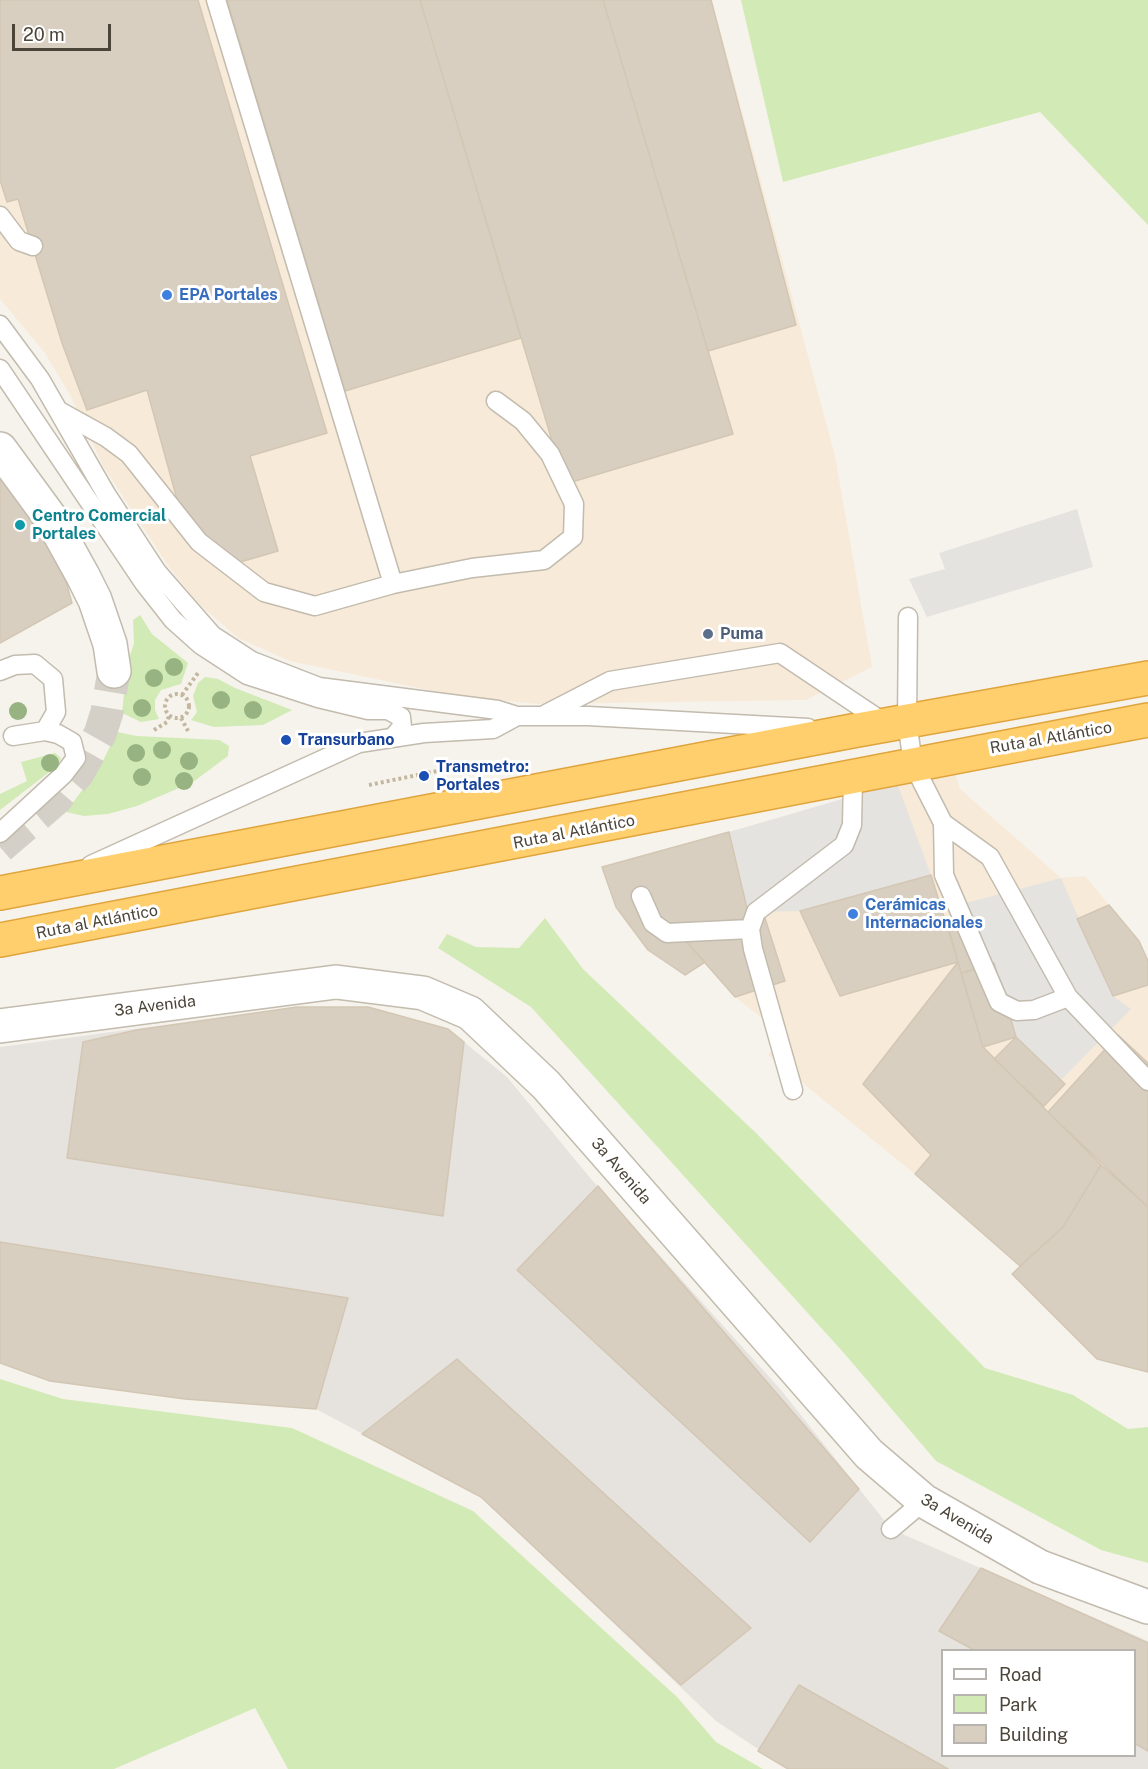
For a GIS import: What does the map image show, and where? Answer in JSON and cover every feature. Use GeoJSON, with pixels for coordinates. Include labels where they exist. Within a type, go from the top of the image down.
{"type":"FeatureCollection","features":[{"type":"Feature","properties":{"kind":"highway"},"geometry":{"type":"LineString","coordinates":[[0,893],[852,731],[1148,678]]}},
{"type":"Feature","properties":{"kind":"highway","name":"Ruta al Atlántico"},"geometry":{"type":"LineString","coordinates":[[0,940],[1148,720]]}},
{"type":"Feature","properties":{"kind":"street"},"geometry":{"type":"LineString","coordinates":[[0,449],[52,520],[83,576],[95,600],[110,644],[114,671]]}},
{"type":"Feature","properties":{"kind":"street","name":"3a Avenida"},"geometry":{"type":"LineString","coordinates":[[0,1026],[336,982],[423,993],[470,1013],[546,1085],[869,1454],[924,1502],[1040,1567],[1148,1607]]}},
{"type":"Feature","properties":{"kind":"lane"},"geometry":{"type":"LineString","coordinates":[[216,0],[393,585]]}},
{"type":"Feature","properties":{"kind":"lane"},"geometry":{"type":"LineString","coordinates":[[0,216],[19,241],[33,246]]}},
{"type":"Feature","properties":{"kind":"lane"},"geometry":{"type":"LineString","coordinates":[[0,325],[40,379],[106,494],[157,572],[188,610],[218,639],[252,661],[318,687],[498,710],[517,716],[852,731]]}},
{"type":"Feature","properties":{"kind":"lane"},"geometry":{"type":"LineString","coordinates":[[0,369],[144,583],[173,620],[201,645],[247,675],[318,698],[368,710],[388,710],[401,717],[402,727],[393,737]]}},
{"type":"Feature","properties":{"kind":"lane"},"geometry":{"type":"LineString","coordinates":[[58,410],[106,437],[129,454],[199,542],[264,592],[315,606],[393,585],[472,568],[544,560],[573,537],[574,504],[550,454],[523,421],[496,400]]}},
{"type":"Feature","properties":{"kind":"lane"},"geometry":{"type":"LineString","coordinates":[[908,617],[897,723],[943,823],[944,875],[999,1002],[1017,1011],[1034,1010],[1068,997]]}},
{"type":"Feature","properties":{"kind":"lane"},"geometry":{"type":"LineString","coordinates":[[541,716],[610,681],[780,653],[897,723]]}},
{"type":"Feature","properties":{"kind":"lane"},"geometry":{"type":"LineString","coordinates":[[0,671],[15,665],[35,664],[53,679],[56,712],[45,731]]}},
{"type":"Feature","properties":{"kind":"lane"},"geometry":{"type":"LineString","coordinates":[[48,883],[359,743],[393,737],[493,729],[517,716]]}},
{"type":"Feature","properties":{"kind":"lane"},"geometry":{"type":"LineString","coordinates":[[0,833],[63,775],[76,758],[72,741],[45,731],[13,736]]}},
{"type":"Feature","properties":{"kind":"lane"},"geometry":{"type":"LineString","coordinates":[[793,1090],[753,949],[750,929],[756,912],[844,845],[852,825],[853,778]]}},
{"type":"Feature","properties":{"kind":"lane"},"geometry":{"type":"LineString","coordinates":[[943,823],[990,857],[1068,997],[1148,1081]]}},
{"type":"Feature","properties":{"kind":"lane"},"geometry":{"type":"LineString","coordinates":[[641,896],[652,922],[667,933],[750,929]]}},
{"type":"Feature","properties":{"kind":"lane"},"geometry":{"type":"LineString","coordinates":[[891,1529],[924,1502]]}},
{"type":"Feature","properties":{"kind":"path"},"geometry":{"type":"LineString","coordinates":[[182,695],[200,671]]}},
{"type":"Feature","properties":{"kind":"path"},"geometry":{"type":"LineString","coordinates":[[174,694],[182,695],[188,701],[189,709],[182,718],[169,716],[165,710],[167,698],[174,694]]}},
{"type":"Feature","properties":{"kind":"path"},"geometry":{"type":"LineString","coordinates":[[154,730],[167,722],[169,716]]}},
{"type":"Feature","properties":{"kind":"path"},"geometry":{"type":"LineString","coordinates":[[182,718],[188,731]]}},
{"type":"Feature","properties":{"kind":"path"},"geometry":{"type":"LineString","coordinates":[[369,785],[471,764]]}},
{"type":"Feature","properties":{"kind":"shaded area"},"geometry":{"type":"Polygon","coordinates":[[[0,0],[712,0],[835,456],[872,667],[806,700],[538,704],[457,696],[290,661],[238,638],[197,602],[169,567],[103,466],[70,395],[45,353],[0,299],[0,0]]]}},
{"type":"Feature","properties":{"kind":"shaded area"},"geometry":{"type":"Polygon","coordinates":[[[1077,509],[1093,567],[927,617],[909,579],[945,569],[939,553],[1077,509]]]}},
{"type":"Feature","properties":{"kind":"shaded area"},"geometry":{"type":"Polygon","coordinates":[[[955,773],[960,789],[1061,878],[1085,876],[1139,941],[1148,961],[1148,1372],[1097,1359],[1012,1274],[1019,1266],[915,1174],[768,1055],[784,1035],[735,997],[785,981],[763,913],[897,783],[955,773]]]}},
{"type":"Feature","properties":{"kind":"shaded area"},"geometry":{"type":"Polygon","coordinates":[[[897,783],[931,875],[800,911],[763,912],[749,917],[729,832],[897,783]]]}},
{"type":"Feature","properties":{"kind":"shaded area"},"geometry":{"type":"Polygon","coordinates":[[[1061,878],[1113,996],[1131,1009],[1061,1080],[1016,1037],[994,964],[984,967],[966,903],[1061,878]]]}},
{"type":"Feature","properties":{"kind":"shaded area"},"geometry":{"type":"Polygon","coordinates":[[[297,1007],[368,1007],[448,1029],[507,1077],[591,1179],[781,1390],[891,1529],[1148,1641],[1148,1769],[788,1769],[716,1721],[481,1497],[316,1409],[185,1399],[50,1381],[0,1363],[0,1047],[297,1007]]]}},
{"type":"Feature","properties":{"kind":"green space"},"geometry":{"type":"Polygon","coordinates":[[[741,0],[1148,0],[1148,225],[1040,112],[783,182],[741,0]]]}},
{"type":"Feature","properties":{"kind":"green space"},"geometry":{"type":"Polygon","coordinates":[[[140,615],[152,634],[188,663],[181,684],[161,690],[155,700],[155,710],[159,719],[141,722],[122,713],[127,665],[134,643],[133,620],[140,615]]]}},
{"type":"Feature","properties":{"kind":"green space"},"geometry":{"type":"Polygon","coordinates":[[[205,677],[218,679],[292,710],[263,725],[214,727],[191,720],[197,712],[193,696],[198,683],[205,677]]]}},
{"type":"Feature","properties":{"kind":"green space"},"geometry":{"type":"Polygon","coordinates":[[[117,732],[137,736],[219,740],[229,746],[228,756],[193,782],[137,806],[108,814],[84,816],[66,812],[101,765],[117,732]]]}},
{"type":"Feature","properties":{"kind":"green space"},"geometry":{"type":"Polygon","coordinates":[[[55,753],[61,758],[57,766],[0,810],[0,794],[27,781],[21,762],[55,753]]]}},
{"type":"Feature","properties":{"kind":"green space"},"geometry":{"type":"Polygon","coordinates":[[[545,918],[583,969],[756,1133],[985,1368],[1073,1395],[1128,1429],[1148,1427],[1148,1563],[1101,1550],[936,1461],[843,1352],[531,1007],[438,948],[447,934],[476,947],[519,948],[545,918]]]}},
{"type":"Feature","properties":{"kind":"green space"},"geometry":{"type":"Polygon","coordinates":[[[0,1379],[63,1399],[292,1428],[473,1511],[677,1697],[716,1742],[763,1769],[288,1769],[255,1708],[114,1769],[0,1769],[0,1379]]]}},
{"type":"Feature","properties":{"kind":"building","name":"EPA Portales"},"geometry":{"type":"Polygon","coordinates":[[[0,0],[198,0],[327,433],[250,456],[278,551],[230,565],[181,514],[147,390],[87,410],[62,343],[18,199],[7,202],[0,180],[0,0]]]}},
{"type":"Feature","properties":{"kind":"building"},"geometry":{"type":"Polygon","coordinates":[[[227,0],[420,0],[521,338],[345,391],[227,0]]]}},
{"type":"Feature","properties":{"kind":"building"},"geometry":{"type":"Polygon","coordinates":[[[420,0],[603,0],[733,434],[565,484],[420,0]]]}},
{"type":"Feature","properties":{"kind":"building"},"geometry":{"type":"Polygon","coordinates":[[[603,0],[711,0],[796,325],[708,351],[603,0]]]}},
{"type":"Feature","properties":{"kind":"building","name":"Centro Comercial Portales"},"geometry":{"type":"Polygon","coordinates":[[[0,459],[61,564],[72,603],[0,643],[0,459]]]}},
{"type":"Feature","properties":{"kind":"building"},"geometry":{"type":"Polygon","coordinates":[[[729,832],[749,917],[685,940],[705,962],[685,975],[648,950],[616,907],[602,867],[729,832]]]}},
{"type":"Feature","properties":{"kind":"building"},"geometry":{"type":"Polygon","coordinates":[[[931,875],[958,962],[840,996],[800,911],[931,875]]]}},
{"type":"Feature","properties":{"kind":"building"},"geometry":{"type":"Polygon","coordinates":[[[1109,905],[1139,941],[1148,961],[1148,985],[1113,996],[1077,919],[1109,905]]]}},
{"type":"Feature","properties":{"kind":"building"},"geometry":{"type":"Polygon","coordinates":[[[763,912],[785,981],[735,997],[685,940],[763,912]]]}},
{"type":"Feature","properties":{"kind":"building"},"geometry":{"type":"Polygon","coordinates":[[[971,918],[984,967],[961,973],[948,925],[971,918]]]}},
{"type":"Feature","properties":{"kind":"building"},"geometry":{"type":"Polygon","coordinates":[[[958,962],[983,1047],[1101,1165],[1063,1227],[1020,1266],[915,1174],[931,1155],[863,1084],[958,962]]]}},
{"type":"Feature","properties":{"kind":"building"},"geometry":{"type":"Polygon","coordinates":[[[994,963],[1016,1037],[983,1047],[961,973],[994,963]]]}},
{"type":"Feature","properties":{"kind":"building"},"geometry":{"type":"Polygon","coordinates":[[[297,1007],[368,1007],[448,1029],[464,1042],[443,1216],[67,1158],[83,1042],[137,1030],[297,1007]]]}},
{"type":"Feature","properties":{"kind":"building"},"geometry":{"type":"Polygon","coordinates":[[[1118,1035],[1148,1063],[1148,1207],[1048,1112],[1118,1035]]]}},
{"type":"Feature","properties":{"kind":"building"},"geometry":{"type":"Polygon","coordinates":[[[1016,1037],[1065,1084],[1044,1106],[994,1059],[1016,1037]]]}},
{"type":"Feature","properties":{"kind":"building"},"geometry":{"type":"Polygon","coordinates":[[[1101,1165],[1148,1207],[1148,1372],[1097,1359],[1012,1274],[1063,1227],[1101,1165]]]}},
{"type":"Feature","properties":{"kind":"building"},"geometry":{"type":"Polygon","coordinates":[[[598,1186],[859,1489],[810,1542],[517,1270],[598,1186]]]}},
{"type":"Feature","properties":{"kind":"building"},"geometry":{"type":"Polygon","coordinates":[[[0,1242],[348,1298],[316,1409],[185,1399],[50,1381],[0,1363],[0,1242]]]}},
{"type":"Feature","properties":{"kind":"building"},"geometry":{"type":"Polygon","coordinates":[[[457,1359],[751,1628],[681,1685],[481,1497],[362,1434],[457,1359]]]}},
{"type":"Feature","properties":{"kind":"building"},"geometry":{"type":"Polygon","coordinates":[[[981,1568],[1148,1643],[1148,1751],[1136,1744],[1136,1649],[972,1649],[939,1631],[981,1568]]]}},
{"type":"Feature","properties":{"kind":"building"},"geometry":{"type":"Polygon","coordinates":[[[799,1685],[948,1769],[788,1769],[758,1751],[799,1685]]]}},
{"type":"Feature","properties":{"kind":"tunnel"},"geometry":{"type":"LineString","coordinates":[[0,847],[56,799],[78,773],[100,734],[107,712],[114,671]]}},
{"type":"Feature","properties":{"kind":"place","name":"EPA Portales"},"geometry":{"type":"Point","coordinates":[167,295]}},
{"type":"Feature","properties":{"kind":"place","name":"Centro Comercial Portales"},"geometry":{"type":"Point","coordinates":[20,525]}},
{"type":"Feature","properties":{"kind":"place","name":"Puma"},"geometry":{"type":"Point","coordinates":[708,634]}},
{"type":"Feature","properties":{"kind":"place","name":"Transurbano"},"geometry":{"type":"Point","coordinates":[286,740]}},
{"type":"Feature","properties":{"kind":"place","name":"Transmetro: Portales"},"geometry":{"type":"Point","coordinates":[424,776]}},
{"type":"Feature","properties":{"kind":"place","name":"Cerámicas Internacionales"},"geometry":{"type":"Point","coordinates":[853,914]}}]}
